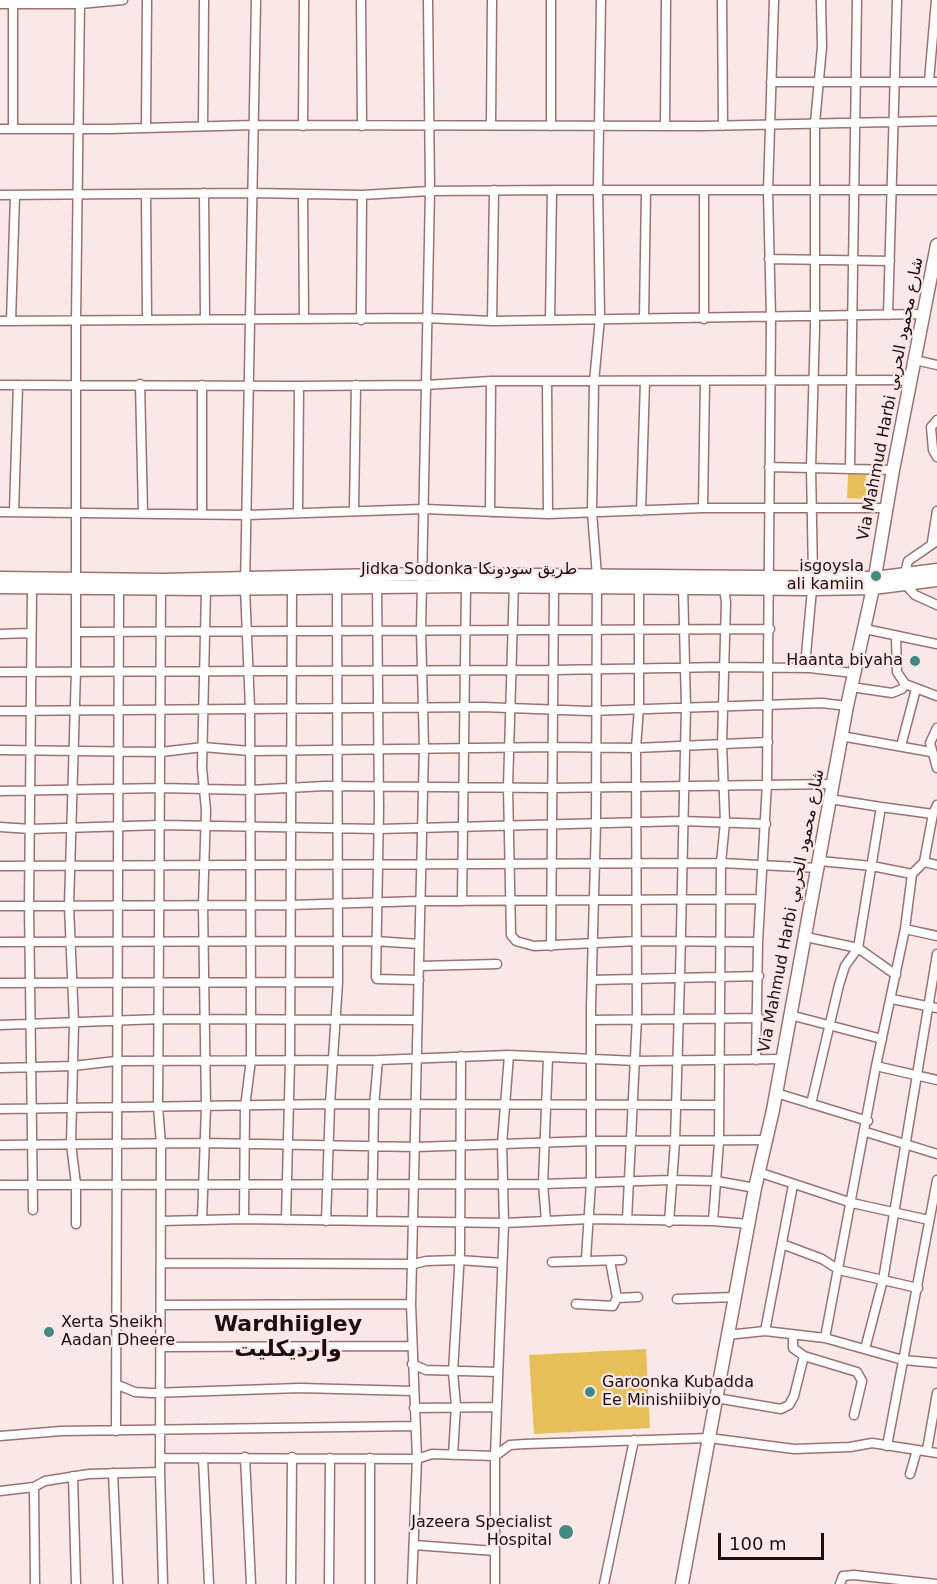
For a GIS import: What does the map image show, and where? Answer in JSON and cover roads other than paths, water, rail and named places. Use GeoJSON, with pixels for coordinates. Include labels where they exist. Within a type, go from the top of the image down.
{"type":"FeatureCollection","features":[{"type":"Feature","properties":{"kind":"main road","name":"Via Mahmud Harbi شارع محمود الحربي"},"geometry":{"type":"LineString","coordinates":[[682,1584],[758,1172],[776,1094],[806,937],[841,736],[874,583],[893,470],[937,245]]}},
{"type":"Feature","properties":{"kind":"main road","name":"Jidka Sodonka طريق سودونكا"},"geometry":{"type":"LineString","coordinates":[[0,587],[422,580],[874,583],[937,570]]}},
{"type":"Feature","properties":{"kind":"main road","name":"Jidka Sodonka طريق سودونكا"},"geometry":{"type":"LineString","coordinates":[[0,578],[119,588],[161,584],[206,589],[245,584],[292,587],[377,586],[422,580],[466,586],[514,581],[554,586],[597,582],[639,589],[683,583],[724,589],[769,583]]}},
{"type":"Feature","properties":{"kind":"main road","name":"Jidka Sodonka طريق سودونكا"},"geometry":{"type":"LineString","coordinates":[[904,578],[937,580]]}},
{"type":"Feature","properties":{"kind":"street"},"geometry":{"type":"LineString","coordinates":[[0,4],[123,0]]}},
{"type":"Feature","properties":{"kind":"street"},"geometry":{"type":"LineString","coordinates":[[146,126],[147,0]]}},
{"type":"Feature","properties":{"kind":"street"},"geometry":{"type":"LineString","coordinates":[[203,126],[204,0]]}},
{"type":"Feature","properties":{"kind":"street"},"geometry":{"type":"LineString","coordinates":[[244,1219],[245,1107],[251,1060],[250,708],[245,584],[256,0]]}},
{"type":"Feature","properties":{"kind":"street"},"geometry":{"type":"LineString","coordinates":[[303,126],[304,0]]}},
{"type":"Feature","properties":{"kind":"street"},"geometry":{"type":"LineString","coordinates":[[362,0],[362,126]]}},
{"type":"Feature","properties":{"kind":"street"},"geometry":{"type":"LineString","coordinates":[[412,1584],[417,1459],[411,1304],[414,1264],[415,1058],[420,966],[424,748],[421,630],[430,191],[428,0]]}},
{"type":"Feature","properties":{"kind":"street"},"geometry":{"type":"LineString","coordinates":[[491,124],[492,0]]}},
{"type":"Feature","properties":{"kind":"street"},"geometry":{"type":"LineString","coordinates":[[551,0],[551,126]]}},
{"type":"Feature","properties":{"kind":"street"},"geometry":{"type":"LineString","coordinates":[[586,1259],[591,1182],[592,944],[598,669],[597,582],[592,513],[594,382],[600,318],[598,190],[601,0]]}},
{"type":"Feature","properties":{"kind":"street"},"geometry":{"type":"LineString","coordinates":[[665,125],[666,0]]}},
{"type":"Feature","properties":{"kind":"street"},"geometry":{"type":"LineString","coordinates":[[722,0],[723,126]]}},
{"type":"Feature","properties":{"kind":"street"},"geometry":{"type":"LineString","coordinates":[[756,1060],[759,1018],[758,942],[766,824],[768,742],[766,668],[770,629],[768,508],[771,318],[768,191],[774,0]]}},
{"type":"Feature","properties":{"kind":"street"},"geometry":{"type":"LineString","coordinates":[[806,655],[813,583],[811,467],[815,123],[822,47],[821,0]]}},
{"type":"Feature","properties":{"kind":"street"},"geometry":{"type":"LineString","coordinates":[[850,468],[857,0]]}},
{"type":"Feature","properties":{"kind":"street"},"geometry":{"type":"LineString","coordinates":[[888,315],[897,0]]}},
{"type":"Feature","properties":{"kind":"street"},"geometry":{"type":"LineString","coordinates":[[771,82],[933,81],[936,0]]}},
{"type":"Feature","properties":{"kind":"street"},"geometry":{"type":"LineString","coordinates":[[76,1224],[76,1184],[71,1144],[74,1023],[69,906],[77,632],[76,321],[80,2]]}},
{"type":"Feature","properties":{"kind":"street"},"geometry":{"type":"LineString","coordinates":[[12,5],[13,128]]}},
{"type":"Feature","properties":{"kind":"street"},"geometry":{"type":"LineString","coordinates":[[0,129],[428,124],[723,126],[855,121],[937,121]]}},
{"type":"Feature","properties":{"kind":"street"},"geometry":{"type":"LineString","coordinates":[[0,195],[252,193],[362,195],[494,190],[937,190]]}},
{"type":"Feature","properties":{"kind":"street"},"geometry":{"type":"LineString","coordinates":[[492,321],[494,190]]}},
{"type":"Feature","properties":{"kind":"street"},"geometry":{"type":"LineString","coordinates":[[550,320],[552,190]]}},
{"type":"Feature","properties":{"kind":"street"},"geometry":{"type":"LineString","coordinates":[[704,190],[704,319]]}},
{"type":"Feature","properties":{"kind":"street"},"geometry":{"type":"LineString","coordinates":[[644,318],[646,191]]}},
{"type":"Feature","properties":{"kind":"street"},"geometry":{"type":"LineString","coordinates":[[204,193],[206,319]]}},
{"type":"Feature","properties":{"kind":"street"},"geometry":{"type":"LineString","coordinates":[[303,194],[304,319]]}},
{"type":"Feature","properties":{"kind":"street"},"geometry":{"type":"LineString","coordinates":[[11,321],[15,195]]}},
{"type":"Feature","properties":{"kind":"street"},"geometry":{"type":"LineString","coordinates":[[146,195],[147,319]]}},
{"type":"Feature","properties":{"kind":"street"},"geometry":{"type":"LineString","coordinates":[[361,321],[362,195]]}},
{"type":"Feature","properties":{"kind":"street"},"geometry":{"type":"LineString","coordinates":[[769,259],[891,261]]}},
{"type":"Feature","properties":{"kind":"street"},"geometry":{"type":"LineString","coordinates":[[0,321],[147,319],[361,321],[426,318],[492,321],[923,314]]}},
{"type":"Feature","properties":{"kind":"street"},"geometry":{"type":"LineString","coordinates":[[915,360],[937,365]]}},
{"type":"Feature","properties":{"kind":"street"},"geometry":{"type":"LineString","coordinates":[[0,385],[299,386],[425,385],[491,381],[911,380]]}},
{"type":"Feature","properties":{"kind":"street"},"geometry":{"type":"LineString","coordinates":[[490,512],[491,381]]}},
{"type":"Feature","properties":{"kind":"street"},"geometry":{"type":"LineString","coordinates":[[547,381],[548,514]]}},
{"type":"Feature","properties":{"kind":"street"},"geometry":{"type":"LineString","coordinates":[[642,511],[645,381]]}},
{"type":"Feature","properties":{"kind":"street"},"geometry":{"type":"LineString","coordinates":[[703,508],[705,381]]}},
{"type":"Feature","properties":{"kind":"street"},"geometry":{"type":"LineString","coordinates":[[140,384],[143,513]]}},
{"type":"Feature","properties":{"kind":"street"},"geometry":{"type":"LineString","coordinates":[[15,512],[18,385]]}},
{"type":"Feature","properties":{"kind":"street"},"geometry":{"type":"LineString","coordinates":[[202,385],[202,513]]}},
{"type":"Feature","properties":{"kind":"street"},"geometry":{"type":"LineString","coordinates":[[354,510],[356,385]]}},
{"type":"Feature","properties":{"kind":"street"},"geometry":{"type":"LineString","coordinates":[[298,513],[299,386]]}},
{"type":"Feature","properties":{"kind":"street"},"geometry":{"type":"LineString","coordinates":[[937,420],[931,427],[933,450],[937,457]]}},
{"type":"Feature","properties":{"kind":"street"},"geometry":{"type":"LineString","coordinates":[[769,467],[893,470]]}},
{"type":"Feature","properties":{"kind":"street"},"geometry":{"type":"LineString","coordinates":[[0,512],[247,515],[424,509],[548,514],[703,508],[887,508]]}},
{"type":"Feature","properties":{"kind":"street"},"geometry":{"type":"LineString","coordinates":[[937,512],[934,541],[908,561],[904,578],[915,595],[937,605]]}},
{"type":"Feature","properties":{"kind":"street"},"geometry":{"type":"LineString","coordinates":[[514,581],[511,747],[508,787],[511,935],[516,941],[527,945],[551,946],[637,941],[758,942]]}},
{"type":"Feature","properties":{"kind":"street"},"geometry":{"type":"LineString","coordinates":[[669,1222],[675,1142],[681,941],[686,707],[683,583]]}},
{"type":"Feature","properties":{"kind":"street"},"geometry":{"type":"LineString","coordinates":[[161,584],[162,825],[158,1107],[162,1184],[160,1472],[163,1584]]}},
{"type":"Feature","properties":{"kind":"street"},"geometry":{"type":"LineString","coordinates":[[326,1221],[330,1104],[338,982],[336,903],[338,828],[335,786],[337,586]]}},
{"type":"Feature","properties":{"kind":"street"},"geometry":{"type":"LineString","coordinates":[[377,586],[379,670],[379,829],[375,940],[377,979],[419,980]]}},
{"type":"Feature","properties":{"kind":"street"},"geometry":{"type":"LineString","coordinates":[[462,901],[466,586]]}},
{"type":"Feature","properties":{"kind":"street"},"geometry":{"type":"LineString","coordinates":[[551,946],[550,824],[554,586]]}},
{"type":"Feature","properties":{"kind":"street"},"geometry":{"type":"LineString","coordinates":[[32,587],[29,943],[33,1210]]}},
{"type":"Feature","properties":{"kind":"street"},"geometry":{"type":"LineString","coordinates":[[286,1220],[290,1060],[292,587]]}},
{"type":"Feature","properties":{"kind":"street"},"geometry":{"type":"LineString","coordinates":[[116,1431],[119,588]]}},
{"type":"Feature","properties":{"kind":"street"},"geometry":{"type":"LineString","coordinates":[[202,1220],[206,1107],[203,905],[206,826],[203,747],[206,589]]}},
{"type":"Feature","properties":{"kind":"street"},"geometry":{"type":"LineString","coordinates":[[627,1220],[637,1017],[635,863],[638,786],[636,748],[639,707],[639,589]]}},
{"type":"Feature","properties":{"kind":"street"},"geometry":{"type":"LineString","coordinates":[[713,1221],[720,1105],[721,863],[725,822],[722,744],[726,602],[724,589]]}},
{"type":"Feature","properties":{"kind":"street"},"geometry":{"type":"LineString","coordinates":[[77,632],[292,633],[514,630],[552,632],[770,629]]}},
{"type":"Feature","properties":{"kind":"street"},"geometry":{"type":"LineString","coordinates":[[865,629],[937,644]]}},
{"type":"Feature","properties":{"kind":"street"},"geometry":{"type":"LineString","coordinates":[[0,634],[30,633]]}},
{"type":"Feature","properties":{"kind":"street"},"geometry":{"type":"LineString","coordinates":[[896,637],[897,672],[905,684],[937,696]]}},
{"type":"Feature","properties":{"kind":"street"},"geometry":{"type":"LineString","coordinates":[[0,672],[291,669],[553,670],[724,667],[810,668],[853,673]]}},
{"type":"Feature","properties":{"kind":"street"},"geometry":{"type":"LineString","coordinates":[[851,687],[892,693],[902,689],[905,684]]}},
{"type":"Feature","properties":{"kind":"street"},"geometry":{"type":"LineString","coordinates":[[901,746],[916,689]]}},
{"type":"Feature","properties":{"kind":"street"},"geometry":{"type":"LineString","coordinates":[[0,711],[511,707],[596,710],[822,703],[847,706]]}},
{"type":"Feature","properties":{"kind":"street"},"geometry":{"type":"LineString","coordinates":[[937,728],[932,738],[931,753],[937,768]]}},
{"type":"Feature","properties":{"kind":"street"},"geometry":{"type":"LineString","coordinates":[[841,736],[931,753]]}},
{"type":"Feature","properties":{"kind":"street"},"geometry":{"type":"LineString","coordinates":[[0,750],[161,752],[203,747],[250,751],[378,748],[636,748],[768,742]]}},
{"type":"Feature","properties":{"kind":"street"},"geometry":{"type":"LineString","coordinates":[[0,790],[161,788],[250,790],[335,786],[552,788],[767,783],[833,784]]}},
{"type":"Feature","properties":{"kind":"street"},"geometry":{"type":"LineString","coordinates":[[830,799],[933,814]]}},
{"type":"Feature","properties":{"kind":"street"},"geometry":{"type":"LineString","coordinates":[[825,1338],[868,1122],[876,1066],[892,999],[912,874],[924,862],[933,814],[937,805]]}},
{"type":"Feature","properties":{"kind":"street"},"geometry":{"type":"LineString","coordinates":[[811,1104],[842,975],[858,948],[881,807]]}},
{"type":"Feature","properties":{"kind":"street"},"geometry":{"type":"LineString","coordinates":[[0,827],[31,829],[162,825],[379,829],[683,821],[766,824]]}},
{"type":"Feature","properties":{"kind":"street"},"geometry":{"type":"LineString","coordinates":[[924,862],[937,865]]}},
{"type":"Feature","properties":{"kind":"street"},"geometry":{"type":"LineString","coordinates":[[0,866],[463,863],[551,866],[635,863],[762,863],[872,866],[912,874]]}},
{"type":"Feature","properties":{"kind":"street"},"geometry":{"type":"LineString","coordinates":[[0,906],[117,907],[421,901],[760,899]]}},
{"type":"Feature","properties":{"kind":"street"},"geometry":{"type":"LineString","coordinates":[[905,929],[937,936]]}},
{"type":"Feature","properties":{"kind":"street"},"geometry":{"type":"LineString","coordinates":[[806,937],[858,948],[896,975]]}},
{"type":"Feature","properties":{"kind":"street"},"geometry":{"type":"LineString","coordinates":[[0,942],[116,944],[375,940],[419,944]]}},
{"type":"Feature","properties":{"kind":"street"},"geometry":{"type":"LineString","coordinates":[[865,1349],[883,1280],[906,1144],[934,1008],[937,954]]}},
{"type":"Feature","properties":{"kind":"street"},"geometry":{"type":"LineString","coordinates":[[420,966],[497,964]]}},
{"type":"Feature","properties":{"kind":"street"},"geometry":{"type":"LineString","coordinates":[[592,980],[636,981],[680,976],[759,975]]}},
{"type":"Feature","properties":{"kind":"street"},"geometry":{"type":"LineString","coordinates":[[0,983],[338,982]]}},
{"type":"Feature","properties":{"kind":"street"},"geometry":{"type":"LineString","coordinates":[[892,999],[934,1008]]}},
{"type":"Feature","properties":{"kind":"street"},"geometry":{"type":"LineString","coordinates":[[790,1015],[882,1039]]}},
{"type":"Feature","properties":{"kind":"street"},"geometry":{"type":"LineString","coordinates":[[591,1020],[637,1017],[759,1018]]}},
{"type":"Feature","properties":{"kind":"street"},"geometry":{"type":"LineString","coordinates":[[0,1025],[160,1019],[290,1021],[335,1019],[379,1022],[417,1020]]}},
{"type":"Feature","properties":{"kind":"street"},"geometry":{"type":"LineString","coordinates":[[0,1068],[73,1066],[116,1061],[378,1060],[508,1055],[636,1062],[781,1059]]}},
{"type":"Feature","properties":{"kind":"street"},"geometry":{"type":"LineString","coordinates":[[495,1584],[496,1407],[504,1223],[502,1144],[508,1055]]}},
{"type":"Feature","properties":{"kind":"street"},"geometry":{"type":"LineString","coordinates":[[453,1455],[456,1407],[453,1372],[460,1222],[458,1182],[461,1056]]}},
{"type":"Feature","properties":{"kind":"street"},"geometry":{"type":"LineString","coordinates":[[546,1221],[543,1184],[548,1058]]}},
{"type":"Feature","properties":{"kind":"street"},"geometry":{"type":"LineString","coordinates":[[372,1220],[374,1106],[378,1060]]}},
{"type":"Feature","properties":{"kind":"street"},"geometry":{"type":"LineString","coordinates":[[876,1066],[937,1080]]}},
{"type":"Feature","properties":{"kind":"street"},"geometry":{"type":"LineString","coordinates":[[776,1094],[868,1122]]}},
{"type":"Feature","properties":{"kind":"street"},"geometry":{"type":"LineString","coordinates":[[0,1109],[289,1107],[330,1104],[676,1107],[720,1105]]}},
{"type":"Feature","properties":{"kind":"street"},"geometry":{"type":"LineString","coordinates":[[866,1132],[937,1154]]}},
{"type":"Feature","properties":{"kind":"street"},"geometry":{"type":"LineString","coordinates":[[0,1145],[117,1146],[205,1143],[416,1147],[631,1140],[718,1142],[765,1140]]}},
{"type":"Feature","properties":{"kind":"street"},"geometry":{"type":"LineString","coordinates":[[758,1172],[852,1203],[932,1216]]}},
{"type":"Feature","properties":{"kind":"street"},"geometry":{"type":"LineString","coordinates":[[0,1185],[415,1182],[543,1184],[671,1180],[716,1181],[755,1188]]}},
{"type":"Feature","properties":{"kind":"street"},"geometry":{"type":"LineString","coordinates":[[887,1446],[937,1180]]}},
{"type":"Feature","properties":{"kind":"street"},"geometry":{"type":"LineString","coordinates":[[765,1331],[793,1185]]}},
{"type":"Feature","properties":{"kind":"street"},"geometry":{"type":"LineString","coordinates":[[161,1221],[244,1219],[504,1223],[589,1219],[713,1221],[749,1224]]}},
{"type":"Feature","properties":{"kind":"street"},"geometry":{"type":"LineString","coordinates":[[782,1244],[822,1259],[840,1270],[918,1288]]}},
{"type":"Feature","properties":{"kind":"street"},"geometry":{"type":"LineString","coordinates":[[552,1262],[586,1259],[622,1260]]}},
{"type":"Feature","properties":{"kind":"street"},"geometry":{"type":"LineString","coordinates":[[162,1263],[414,1264],[426,1260],[459,1260],[502,1263]]}},
{"type":"Feature","properties":{"kind":"street"},"geometry":{"type":"LineString","coordinates":[[576,1304],[614,1306],[617,1298],[610,1261]]}},
{"type":"Feature","properties":{"kind":"street"},"geometry":{"type":"LineString","coordinates":[[617,1298],[638,1297]]}},
{"type":"Feature","properties":{"kind":"street"},"geometry":{"type":"LineString","coordinates":[[677,1299],[735,1297]]}},
{"type":"Feature","properties":{"kind":"street"},"geometry":{"type":"LineString","coordinates":[[161,1305],[411,1304]]}},
{"type":"Feature","properties":{"kind":"street"},"geometry":{"type":"LineString","coordinates":[[727,1335],[765,1331],[825,1338],[903,1360],[937,1363]]}},
{"type":"Feature","properties":{"kind":"street"},"geometry":{"type":"LineString","coordinates":[[793,1336],[793,1348],[804,1356],[857,1372],[862,1381],[854,1415]]}},
{"type":"Feature","properties":{"kind":"street"},"geometry":{"type":"LineString","coordinates":[[161,1347],[412,1346]]}},
{"type":"Feature","properties":{"kind":"street"},"geometry":{"type":"LineString","coordinates":[[716,1398],[782,1409],[789,1405],[794,1396],[804,1356]]}},
{"type":"Feature","properties":{"kind":"street"},"geometry":{"type":"LineString","coordinates":[[412,1364],[426,1370],[498,1372]]}},
{"type":"Feature","properties":{"kind":"street"},"geometry":{"type":"LineString","coordinates":[[117,1385],[135,1392],[300,1388],[413,1390]]}},
{"type":"Feature","properties":{"kind":"street"},"geometry":{"type":"LineString","coordinates":[[927,1450],[937,1393]]}},
{"type":"Feature","properties":{"kind":"street"},"geometry":{"type":"LineString","coordinates":[[414,1408],[496,1407]]}},
{"type":"Feature","properties":{"kind":"street"},"geometry":{"type":"LineString","coordinates":[[0,1436],[61,1431],[415,1426]]}},
{"type":"Feature","properties":{"kind":"street"},"geometry":{"type":"LineString","coordinates":[[161,1458],[417,1459],[432,1454],[495,1456],[510,1445],[709,1438],[801,1449],[872,1443],[937,1453]]}},
{"type":"Feature","properties":{"kind":"street"},"geometry":{"type":"LineString","coordinates":[[604,1584],[634,1440]]}},
{"type":"Feature","properties":{"kind":"street"},"geometry":{"type":"LineString","coordinates":[[910,1474],[917,1450]]}},
{"type":"Feature","properties":{"kind":"street"},"geometry":{"type":"LineString","coordinates":[[245,1457],[251,1584]]}},
{"type":"Feature","properties":{"kind":"street"},"geometry":{"type":"LineString","coordinates":[[291,1584],[292,1457]]}},
{"type":"Feature","properties":{"kind":"street"},"geometry":{"type":"LineString","coordinates":[[203,1458],[209,1584]]}},
{"type":"Feature","properties":{"kind":"street"},"geometry":{"type":"LineString","coordinates":[[329,1584],[330,1458]]}},
{"type":"Feature","properties":{"kind":"street"},"geometry":{"type":"LineString","coordinates":[[370,1458],[370,1584]]}},
{"type":"Feature","properties":{"kind":"street"},"geometry":{"type":"LineString","coordinates":[[0,1491],[34,1487],[45,1481],[74,1476],[160,1472]]}},
{"type":"Feature","properties":{"kind":"street"},"geometry":{"type":"LineString","coordinates":[[113,1473],[118,1584]]}},
{"type":"Feature","properties":{"kind":"street"},"geometry":{"type":"LineString","coordinates":[[74,1476],[76,1584]]}},
{"type":"Feature","properties":{"kind":"street"},"geometry":{"type":"LineString","coordinates":[[34,1487],[35,1584]]}},
{"type":"Feature","properties":{"kind":"street"},"geometry":{"type":"LineString","coordinates":[[414,1545],[495,1551]]}},
{"type":"Feature","properties":{"kind":"street"},"geometry":{"type":"LineString","coordinates":[[840,1584],[843,1576],[854,1575],[936,1584]]}},
{"type":"Feature","properties":{"kind":"place","name":"isgoysla ali kamiin"},"geometry":{"type":"Point","coordinates":[876,576]}},
{"type":"Feature","properties":{"kind":"place","name":"Haanta biyaha"},"geometry":{"type":"Point","coordinates":[915,661]}},
{"type":"Feature","properties":{"kind":"place","name":"Xerta Sheikh Aadan Dheere"},"geometry":{"type":"Point","coordinates":[49,1332]}},
{"type":"Feature","properties":{"kind":"place","name":"Garoonka Kubadda Ee Minishiibiyo"},"geometry":{"type":"Point","coordinates":[590,1392]}},
{"type":"Feature","properties":{"kind":"place","name":"Jazeera Specialist Hospital"},"geometry":{"type":"Point","coordinates":[566,1532]}},
{"type":"Feature","properties":{"kind":"district","name":"Wardhiigley وارديكليت"},"geometry":{"type":"Point","coordinates":[288,1338]}}]}
